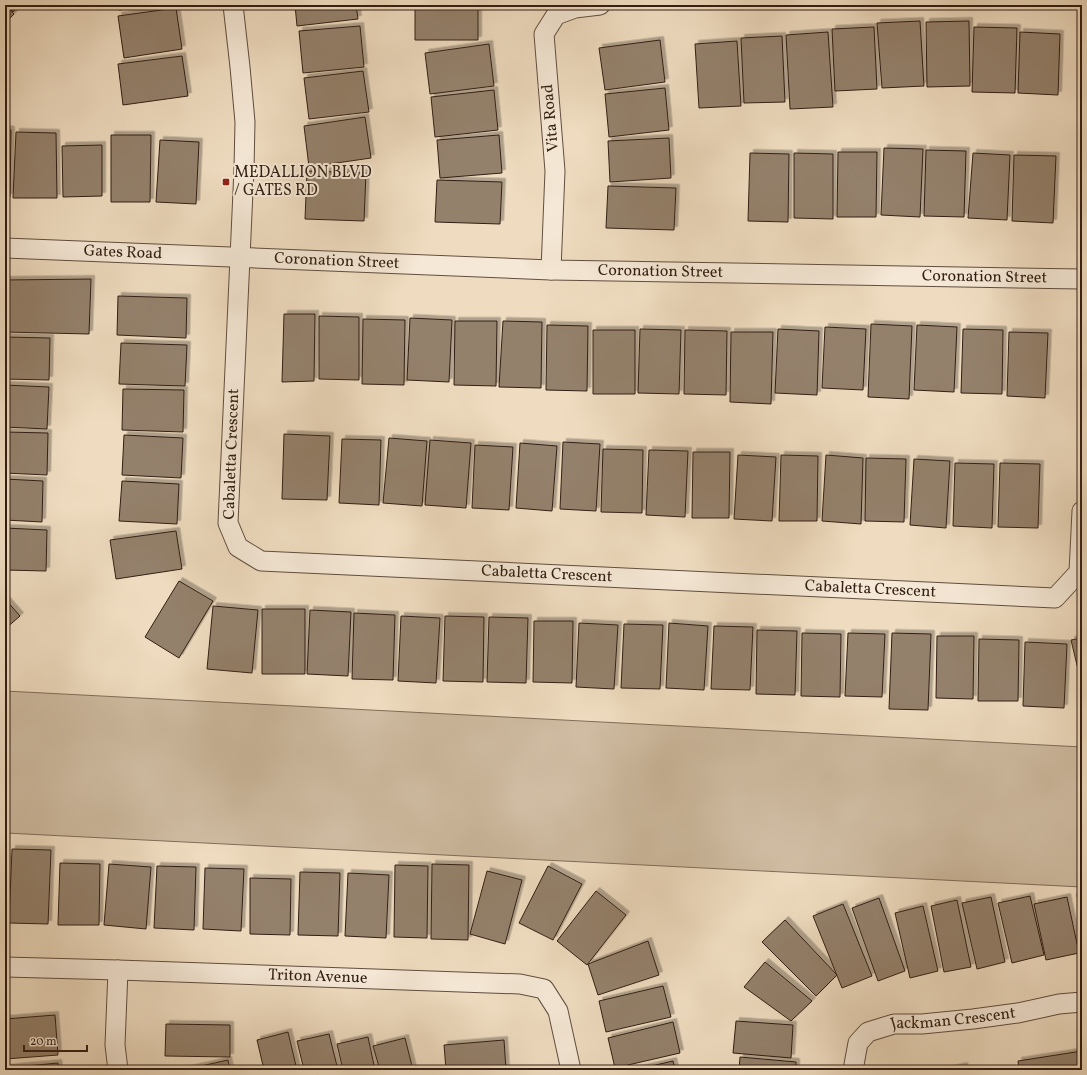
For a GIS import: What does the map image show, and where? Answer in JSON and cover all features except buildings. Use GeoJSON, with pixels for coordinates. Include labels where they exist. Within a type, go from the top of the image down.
{"type":"FeatureCollection","features":[{"type":"Feature","properties":{"kind":"street","name":"Cabaletta Crescent"},"geometry":{"type":"LineString","coordinates":[[233,5],[245,122],[228,522],[238,547],[261,561],[1055,598],[1079,572],[1082,511]]}},
{"type":"Feature","properties":{"kind":"street","name":"Vita Road"},"geometry":{"type":"LineString","coordinates":[[551,270],[555,171],[544,34],[556,15],[575,8],[600,5]]}},
{"type":"Feature","properties":{"kind":"street","name":"Gates Road"},"geometry":{"type":"LineString","coordinates":[[5,248],[240,258]]}},
{"type":"Feature","properties":{"kind":"street","name":"Coronation Street"},"geometry":{"type":"LineString","coordinates":[[240,258],[551,270],[1082,279]]}},
{"type":"Feature","properties":{"kind":"street","name":"Triton Avenue"},"geometry":{"type":"LineString","coordinates":[[5,967],[520,984],[544,989],[558,1011],[571,1070]]}},
{"type":"Feature","properties":{"kind":"street"},"geometry":{"type":"LineString","coordinates":[[118,970],[115,1045],[118,1070]]}},
{"type":"Feature","properties":{"kind":"street","name":"Jackman Crescent"},"geometry":{"type":"LineString","coordinates":[[853,1070],[858,1043],[868,1032],[894,1024],[922,1024],[973,1019],[1018,1013],[1059,1004],[1082,1002]]}},
{"type":"Feature","properties":{"kind":"shaded area"},"geometry":{"type":"Polygon","coordinates":[[[5,691],[1082,747],[1082,887],[5,833],[5,691]]]}},
{"type":"Feature","properties":{"kind":"place","name":"MEDALLION BLVD / GATES RD"},"geometry":{"type":"Point","coordinates":[226,182]}}]}
